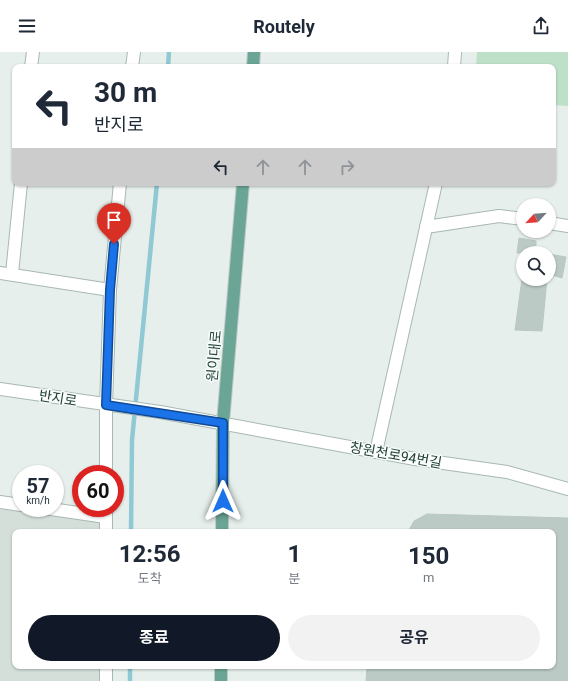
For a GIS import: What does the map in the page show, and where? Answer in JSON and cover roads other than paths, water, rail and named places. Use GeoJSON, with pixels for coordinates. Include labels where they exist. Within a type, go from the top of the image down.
{"type":"FeatureCollection","features":[{"type":"Feature","properties":{"kind":"main road"},"geometry":{"type":"LineString","coordinates":[[253,64],[254,52]]}},
{"type":"Feature","properties":{"kind":"main road","name":"원이대로"},"geometry":{"type":"LineString","coordinates":[[222,529],[223,423],[243,186]]}},
{"type":"Feature","properties":{"kind":"main road"},"geometry":{"type":"LineString","coordinates":[[221,669],[221,681]]}},
{"type":"Feature","properties":{"kind":"street"},"geometry":{"type":"LineString","coordinates":[[31,64],[33,52]]}},
{"type":"Feature","properties":{"kind":"street"},"geometry":{"type":"LineString","coordinates":[[132,64],[134,52]]}},
{"type":"Feature","properties":{"kind":"street"},"geometry":{"type":"LineString","coordinates":[[454,64],[455,52]]}},
{"type":"Feature","properties":{"kind":"street"},"geometry":{"type":"LineString","coordinates":[[12,274],[21,186]]}},
{"type":"Feature","properties":{"kind":"street"},"geometry":{"type":"LineString","coordinates":[[107,465],[111,406],[110,290],[120,186]]}},
{"type":"Feature","properties":{"kind":"street"},"geometry":{"type":"LineString","coordinates":[[376,452],[435,186]]}},
{"type":"Feature","properties":{"kind":"street"},"geometry":{"type":"LineString","coordinates":[[426,227],[499,216],[516,218]]}},
{"type":"Feature","properties":{"kind":"street"},"geometry":{"type":"LineString","coordinates":[[556,224],[568,226]]}},
{"type":"Feature","properties":{"kind":"street"},"geometry":{"type":"LineString","coordinates":[[0,273],[110,290]]}},
{"type":"Feature","properties":{"kind":"street","name":"반지로"},"geometry":{"type":"LineString","coordinates":[[0,389],[160,412],[223,423]]}},
{"type":"Feature","properties":{"kind":"street","name":"창원천로94번길"},"geometry":{"type":"LineString","coordinates":[[223,423],[376,452],[507,472],[568,489]]}},
{"type":"Feature","properties":{"kind":"street"},"geometry":{"type":"LineString","coordinates":[[0,502],[12,504]]}},
{"type":"Feature","properties":{"kind":"street"},"geometry":{"type":"LineString","coordinates":[[106,517],[106,529]]}},
{"type":"Feature","properties":{"kind":"street"},"geometry":{"type":"LineString","coordinates":[[106,669],[106,681]]}},
{"type":"Feature","properties":{"kind":"waterway"},"geometry":{"type":"LineString","coordinates":[[168,64],[169,52]]}},
{"type":"Feature","properties":{"kind":"waterway"},"geometry":{"type":"LineString","coordinates":[[131,529],[132,440],[157,186]]}},
{"type":"Feature","properties":{"kind":"waterway"},"geometry":{"type":"LineString","coordinates":[[130,669],[130,681]]}}]}
